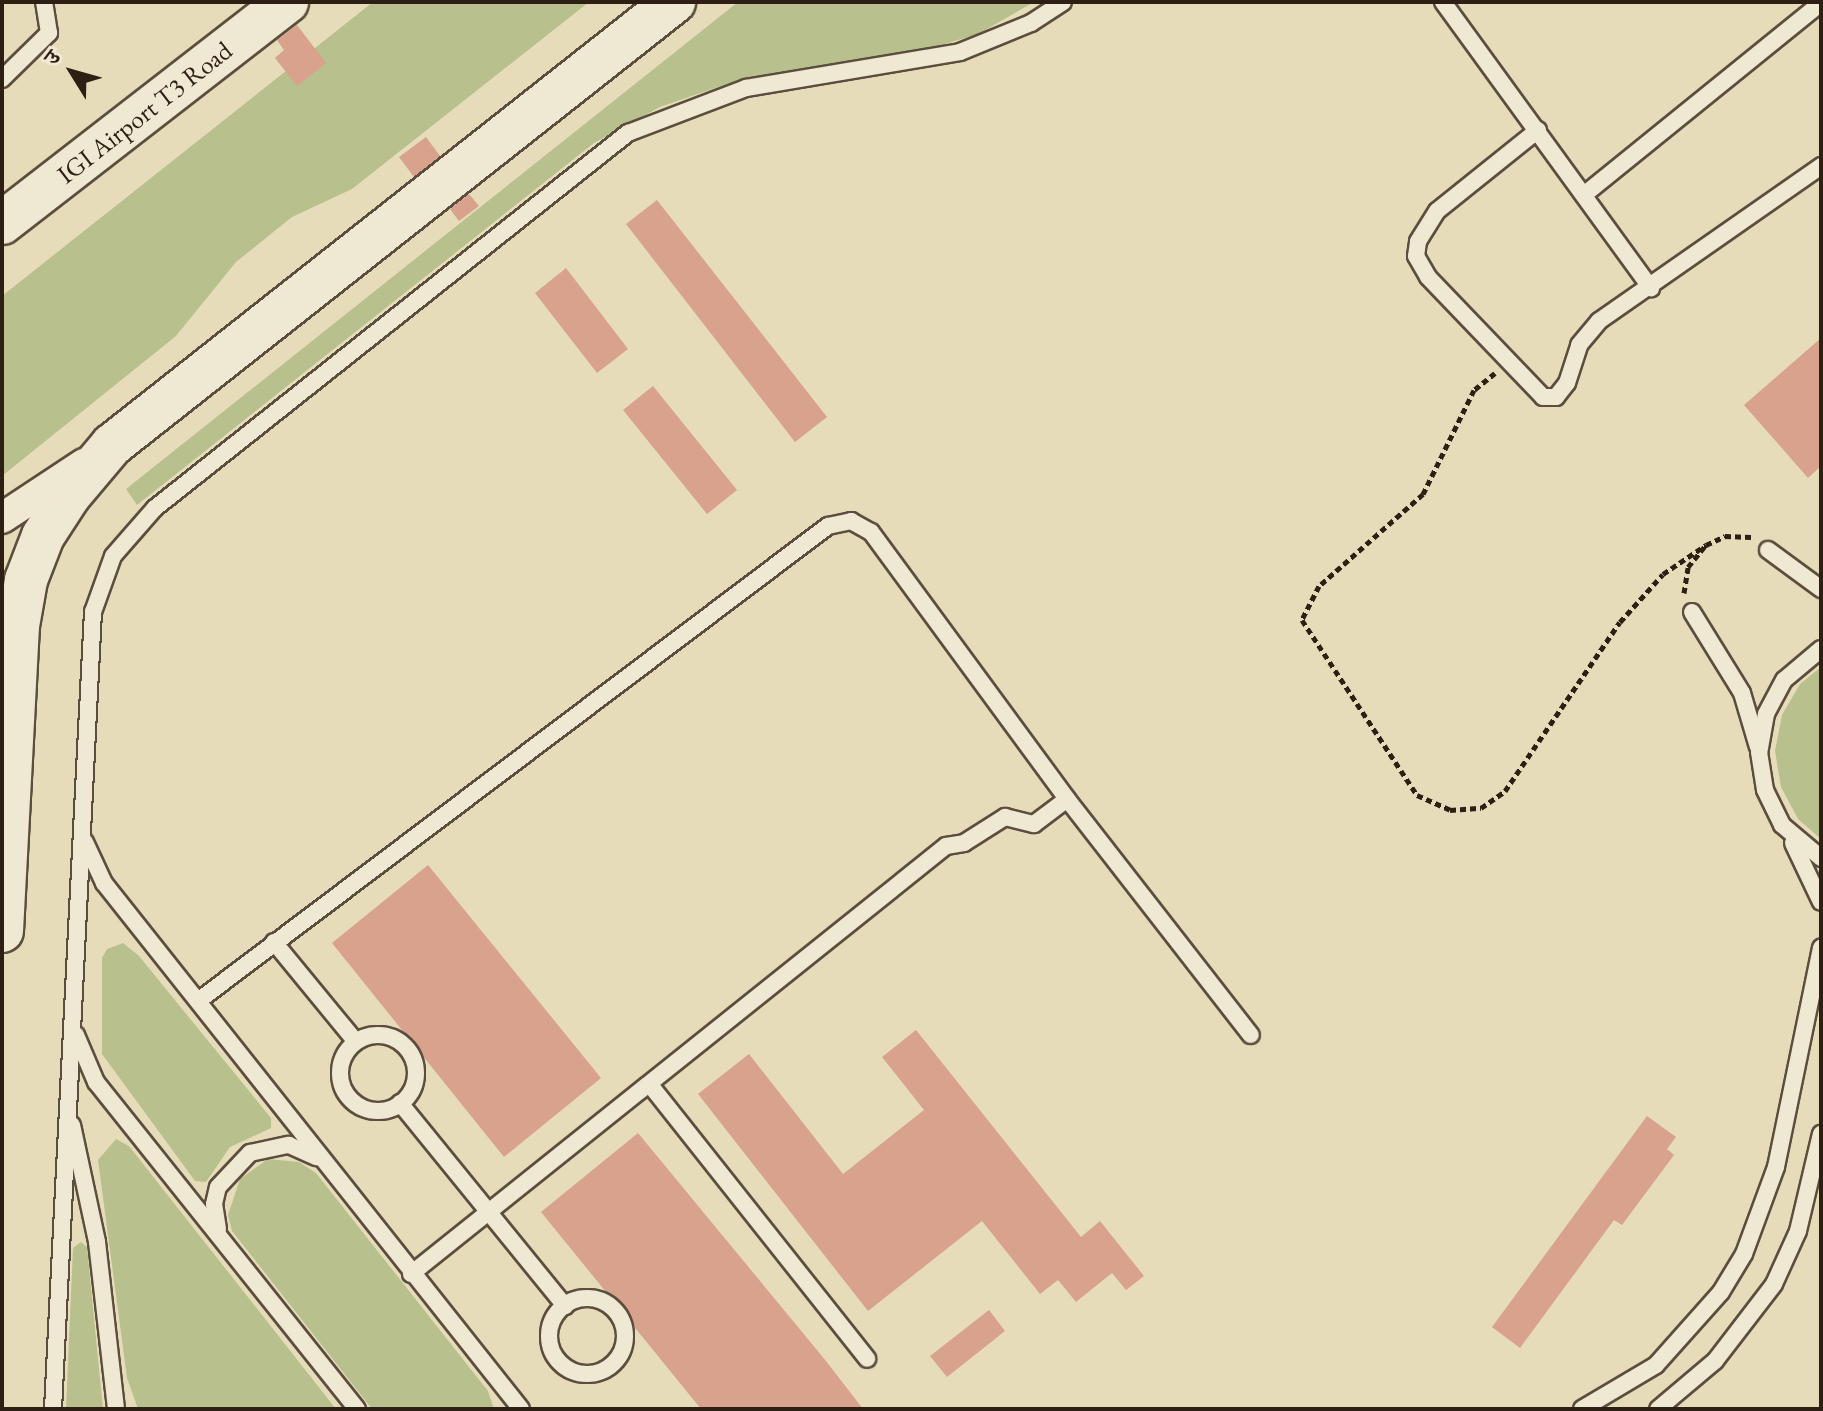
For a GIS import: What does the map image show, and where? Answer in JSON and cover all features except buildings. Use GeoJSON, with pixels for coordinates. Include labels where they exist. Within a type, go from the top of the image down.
{"type":"FeatureCollection","features":[{"type":"Feature","properties":{"kind":"main road","name":"IGI Airport T3 Road"},"geometry":{"type":"LineString","coordinates":[[2,223],[287,2]]}},
{"type":"Feature","properties":{"kind":"main road"},"geometry":{"type":"LineString","coordinates":[[2,931],[18,626],[26,580],[62,506],[112,445],[674,2]]}},
{"type":"Feature","properties":{"kind":"street"},"geometry":{"type":"LineString","coordinates":[[2,518],[112,445]]}},
{"type":"Feature","properties":{"kind":"lane"},"geometry":{"type":"LineString","coordinates":[[2,79],[49,33],[44,2]]}},
{"type":"Feature","properties":{"kind":"lane"},"geometry":{"type":"LineString","coordinates":[[1031,23],[1052,2]]}},
{"type":"Feature","properties":{"kind":"lane"},"geometry":{"type":"LineString","coordinates":[[53,1409],[93,612],[100,581],[113,556],[155,508],[628,133],[746,88],[960,52],[1031,23],[1063,2]]}},
{"type":"Feature","properties":{"kind":"lane"},"geometry":{"type":"LineString","coordinates":[[1443,2],[1651,288]]}},
{"type":"Feature","properties":{"kind":"lane"},"geometry":{"type":"LineString","coordinates":[[1585,194],[1821,3]]}},
{"type":"Feature","properties":{"kind":"lane"},"geometry":{"type":"LineString","coordinates":[[1538,130],[1450,199],[1418,242],[1420,267],[1507,363],[1543,397],[1556,397],[1590,329],[1821,166]]}},
{"type":"Feature","properties":{"kind":"lane"},"geometry":{"type":"LineString","coordinates":[[198,1001],[840,521],[851,521],[871,532],[1067,799],[1251,1035]]}},
{"type":"Feature","properties":{"kind":"lane"},"geometry":{"type":"LineString","coordinates":[[1768,550],[1821,589]]}},
{"type":"Feature","properties":{"kind":"lane"},"geometry":{"type":"LineString","coordinates":[[1692,612],[1742,693],[1759,752],[1765,790],[1813,877],[1821,902]]}},
{"type":"Feature","properties":{"kind":"lane"},"geometry":{"type":"LineString","coordinates":[[1759,752],[1766,714],[1784,680],[1821,649]]}},
{"type":"Feature","properties":{"kind":"lane"},"geometry":{"type":"LineString","coordinates":[[411,1274],[651,1086],[674,1061],[946,846],[964,843],[1005,817],[1034,824],[1067,799]]}},
{"type":"Feature","properties":{"kind":"lane"},"geometry":{"type":"LineString","coordinates":[[81,824],[104,883],[521,1409]]}},
{"type":"Feature","properties":{"kind":"lane"},"geometry":{"type":"LineString","coordinates":[[1782,825],[1821,858]]}},
{"type":"Feature","properties":{"kind":"lane"},"geometry":{"type":"LineString","coordinates":[[274,942],[356,1042]]}},
{"type":"Feature","properties":{"kind":"lane"},"geometry":{"type":"LineString","coordinates":[[1582,1409],[1656,1365],[1713,1302],[1744,1254],[1776,1167],[1821,948]]}},
{"type":"Feature","properties":{"kind":"lane"},"geometry":{"type":"LineString","coordinates":[[73,1018],[78,1049],[96,1082],[357,1409]]}},
{"type":"Feature","properties":{"kind":"lane"},"geometry":{"type":"LineString","coordinates":[[386,1035],[408,1049],[414,1084],[400,1103],[377,1111],[346,1094],[339,1070],[356,1042],[386,1035]]}},
{"type":"Feature","properties":{"kind":"lane"},"geometry":{"type":"LineString","coordinates":[[651,1086],[867,1359]]}},
{"type":"Feature","properties":{"kind":"lane"},"geometry":{"type":"LineString","coordinates":[[400,1103],[565,1306]]}},
{"type":"Feature","properties":{"kind":"lane"},"geometry":{"type":"LineString","coordinates":[[67,1104],[97,1242],[116,1409]]}},
{"type":"Feature","properties":{"kind":"lane"},"geometry":{"type":"LineString","coordinates":[[1658,1409],[1715,1361],[1774,1284],[1798,1231],[1821,1134]]}},
{"type":"Feature","properties":{"kind":"lane"},"geometry":{"type":"LineString","coordinates":[[222,1238],[214,1219],[218,1187],[250,1153],[289,1145],[324,1163]]}},
{"type":"Feature","properties":{"kind":"lane"},"geometry":{"type":"LineString","coordinates":[[596,1299],[617,1313],[623,1348],[609,1367],[586,1375],[555,1358],[549,1334],[565,1306],[596,1299]]}},
{"type":"Feature","properties":{"kind":"lane"},"geometry":{"type":"LineString","coordinates":[[504,1388],[508,1409]]}},
{"type":"Feature","properties":{"kind":"path"},"geometry":{"type":"LineString","coordinates":[[1507,363],[1474,390],[1423,494],[1319,586],[1302,620],[1417,795],[1450,810],[1481,808],[1505,791],[1620,622],[1663,574],[1725,536],[1750,536],[1768,550]]}},
{"type":"Feature","properties":{"kind":"path"},"geometry":{"type":"LineString","coordinates":[[1692,612],[1684,596],[1688,567],[1706,545]]}},
{"type":"Feature","properties":{"kind":"green space"},"geometry":{"type":"Polygon","coordinates":[[[373,2],[589,2],[352,189],[292,217],[236,262],[176,336],[2,476],[2,296],[373,2]]]}},
{"type":"Feature","properties":{"kind":"green space"},"geometry":{"type":"Polygon","coordinates":[[[738,2],[1034,2],[978,34],[928,49],[741,79],[660,107],[594,143],[137,505],[126,489],[738,2]]]}},
{"type":"Feature","properties":{"kind":"green space"},"geometry":{"type":"Polygon","coordinates":[[[1821,667],[1821,839],[1798,819],[1781,787],[1775,751],[1782,715],[1800,684],[1821,667]]]}},
{"type":"Feature","properties":{"kind":"green space"},"geometry":{"type":"Polygon","coordinates":[[[123,943],[139,956],[271,1118],[271,1128],[230,1147],[206,1182],[195,1181],[102,1054],[102,958],[107,949],[123,943]]]}},
{"type":"Feature","properties":{"kind":"green space"},"geometry":{"type":"Polygon","coordinates":[[[116,1139],[129,1146],[336,1409],[138,1409],[127,1378],[98,1160],[116,1139]]]}},
{"type":"Feature","properties":{"kind":"green space"},"geometry":{"type":"Polygon","coordinates":[[[268,1159],[299,1162],[316,1173],[488,1391],[494,1409],[372,1409],[232,1231],[228,1215],[240,1179],[268,1159]]]}},
{"type":"Feature","properties":{"kind":"green space"},"geometry":{"type":"Polygon","coordinates":[[[81,1242],[87,1247],[103,1409],[66,1409],[73,1248],[81,1242]]]}}]}
